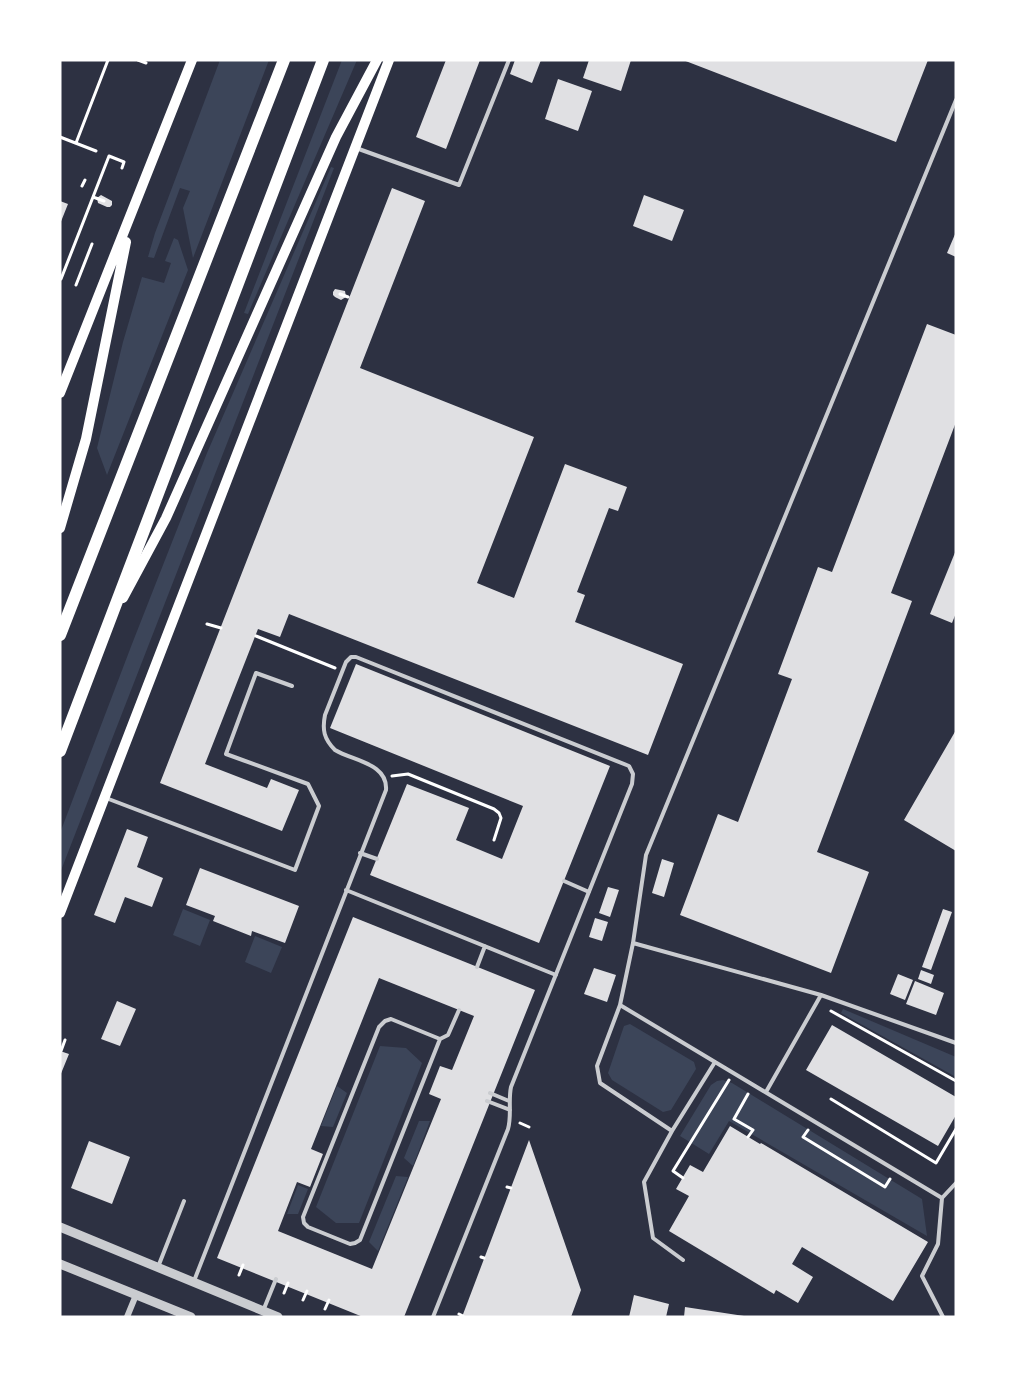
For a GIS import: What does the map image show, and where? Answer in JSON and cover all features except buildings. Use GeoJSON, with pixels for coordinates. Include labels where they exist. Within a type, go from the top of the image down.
{"type":"FeatureCollection","features":[{"type":"Feature","properties":{"kind":"main road"},"geometry":{"type":"LineString","coordinates":[[61,387],[192,60]]}},
{"type":"Feature","properties":{"kind":"main road"},"geometry":{"type":"LineString","coordinates":[[60,635],[284,60]]}},
{"type":"Feature","properties":{"kind":"main road"},"geometry":{"type":"LineString","coordinates":[[60,751],[324,60]]}},
{"type":"Feature","properties":{"kind":"main road"},"geometry":{"type":"LineString","coordinates":[[105,633],[166,518],[336,137],[377,60]]}},
{"type":"Feature","properties":{"kind":"main road"},"geometry":{"type":"LineString","coordinates":[[60,913],[389,60]]}},
{"type":"Feature","properties":{"kind":"main road"},"geometry":{"type":"LineString","coordinates":[[60,528],[86,439],[131,216]]}},
{"type":"Feature","properties":{"kind":"street"},"geometry":{"type":"LineString","coordinates":[[60,1227],[278,1317]]}},
{"type":"Feature","properties":{"kind":"street"},"geometry":{"type":"LineString","coordinates":[[60,1264],[191,1317]]}},
{"type":"Feature","properties":{"kind":"street"},"geometry":{"type":"LineString","coordinates":[[127,1317],[136,1295]]}},
{"type":"Feature","properties":{"kind":"lane"},"geometry":{"type":"LineString","coordinates":[[356,147],[459,185],[508,60]]}},
{"type":"Feature","properties":{"kind":"lane"},"geometry":{"type":"LineString","coordinates":[[672,1131],[600,1083],[597,1066],[620,1005],[633,943],[646,855],[956,100]]}},
{"type":"Feature","properties":{"kind":"lane"},"geometry":{"type":"LineString","coordinates":[[194,1282],[386,790],[385,778],[378,769],[334,750],[325,738],[323,724],[325,715],[342,671],[348,659],[359,657],[629,766],[633,774],[632,784],[512,1087],[508,1129],[433,1317]]}},
{"type":"Feature","properties":{"kind":"lane"},"geometry":{"type":"LineString","coordinates":[[105,797],[295,870],[319,806],[308,784],[226,754],[256,673],[292,686]]}},
{"type":"Feature","properties":{"kind":"lane"},"geometry":{"type":"LineString","coordinates":[[360,853],[376,859]]}},
{"type":"Feature","properties":{"kind":"lane"},"geometry":{"type":"LineString","coordinates":[[564,881],[590,892]]}},
{"type":"Feature","properties":{"kind":"lane"},"geometry":{"type":"LineString","coordinates":[[346,890],[556,975]]}},
{"type":"Feature","properties":{"kind":"lane"},"geometry":{"type":"LineString","coordinates":[[633,943],[821,995],[956,1043]]}},
{"type":"Feature","properties":{"kind":"lane"},"geometry":{"type":"LineString","coordinates":[[477,967],[485,946]]}},
{"type":"Feature","properties":{"kind":"lane"},"geometry":{"type":"LineString","coordinates":[[766,1092],[821,995]]}},
{"type":"Feature","properties":{"kind":"lane"},"geometry":{"type":"LineString","coordinates":[[620,1005],[942,1198]]}},
{"type":"Feature","properties":{"kind":"lane"},"geometry":{"type":"LineString","coordinates":[[440,1039],[360,1240],[350,1244],[308,1227],[303,1217],[382,1023],[391,1019],[440,1039],[451,1032],[459,1010]]}},
{"type":"Feature","properties":{"kind":"lane"},"geometry":{"type":"LineString","coordinates":[[682,1260],[653,1238],[644,1182],[672,1131],[715,1062]]}},
{"type":"Feature","properties":{"kind":"lane"},"geometry":{"type":"LineString","coordinates":[[490,1093],[509,1101]]}},
{"type":"Feature","properties":{"kind":"lane"},"geometry":{"type":"LineString","coordinates":[[487,1101],[510,1110]]}},
{"type":"Feature","properties":{"kind":"lane"},"geometry":{"type":"LineString","coordinates":[[943,1317],[922,1276],[938,1244],[942,1198],[956,1183]]}},
{"type":"Feature","properties":{"kind":"lane"},"geometry":{"type":"LineString","coordinates":[[158,1267],[184,1202]]}},
{"type":"Feature","properties":{"kind":"lane"},"geometry":{"type":"LineString","coordinates":[[263,1311],[276,1279]]}},
{"type":"Feature","properties":{"kind":"path"},"geometry":{"type":"LineString","coordinates":[[76,143],[108,60]]}},
{"type":"Feature","properties":{"kind":"path"},"geometry":{"type":"LineString","coordinates":[[138,60],[146,63]]}},
{"type":"Feature","properties":{"kind":"path"},"geometry":{"type":"LineString","coordinates":[[60,137],[96,151]]}},
{"type":"Feature","properties":{"kind":"path"},"geometry":{"type":"LineString","coordinates":[[61,279],[109,156],[124,162],[122,168]]}},
{"type":"Feature","properties":{"kind":"path"},"geometry":{"type":"LineString","coordinates":[[82,186],[85,180]]}},
{"type":"Feature","properties":{"kind":"path"},"geometry":{"type":"LineString","coordinates":[[93,197],[104,201]]}},
{"type":"Feature","properties":{"kind":"path"},"geometry":{"type":"LineString","coordinates":[[76,285],[92,243]]}},
{"type":"Feature","properties":{"kind":"path"},"geometry":{"type":"LineString","coordinates":[[340,294],[348,297]]}},
{"type":"Feature","properties":{"kind":"path"},"geometry":{"type":"LineString","coordinates":[[207,624],[221,628]]}},
{"type":"Feature","properties":{"kind":"path"},"geometry":{"type":"LineString","coordinates":[[256,636],[342,671]]}},
{"type":"Feature","properties":{"kind":"path"},"geometry":{"type":"LineString","coordinates":[[385,778],[408,774],[494,809],[501,818],[501,824],[494,840]]}},
{"type":"Feature","properties":{"kind":"path"},"geometry":{"type":"LineString","coordinates":[[816,1003],[956,1082]]}},
{"type":"Feature","properties":{"kind":"path"},"geometry":{"type":"LineString","coordinates":[[61,1051],[65,1040]]}},
{"type":"Feature","properties":{"kind":"path"},"geometry":{"type":"LineString","coordinates":[[683,1178],[674,1171],[733,1073]]}},
{"type":"Feature","properties":{"kind":"path"},"geometry":{"type":"LineString","coordinates":[[748,1137],[753,1130],[734,1119],[753,1085]]}},
{"type":"Feature","properties":{"kind":"path"},"geometry":{"type":"LineString","coordinates":[[831,1099],[936,1163],[956,1129]]}},
{"type":"Feature","properties":{"kind":"path"},"geometry":{"type":"LineString","coordinates":[[813,1120],[803,1137],[885,1187],[896,1170]]}},
{"type":"Feature","properties":{"kind":"path"},"geometry":{"type":"LineString","coordinates":[[239,1275],[243,1265]]}},
{"type":"Feature","properties":{"kind":"path"},"geometry":{"type":"LineString","coordinates":[[284,1293],[288,1283]]}},
{"type":"Feature","properties":{"kind":"path"},"geometry":{"type":"LineString","coordinates":[[303,1300],[307,1291]]}},
{"type":"Feature","properties":{"kind":"path"},"geometry":{"type":"LineString","coordinates":[[325,1309],[329,1300]]}},
{"type":"Feature","properties":{"kind":"shaded area"},"geometry":{"type":"Polygon","coordinates":[[[220,60],[269,60],[193,258],[183,208],[190,191],[180,188],[154,258],[148,257],[155,233],[220,60]]]}},
{"type":"Feature","properties":{"kind":"shaded area"},"geometry":{"type":"Polygon","coordinates":[[[342,60],[357,60],[248,314],[244,313],[342,60]]]}},
{"type":"Feature","properties":{"kind":"shaded area"},"geometry":{"type":"Polygon","coordinates":[[[331,167],[334,168],[60,873],[60,833],[132,644],[207,453],[331,167]]]}},
{"type":"Feature","properties":{"kind":"shaded area"},"geometry":{"type":"Polygon","coordinates":[[[174,238],[178,240],[188,270],[107,475],[97,448],[123,342],[142,277],[164,283],[171,263],[165,261],[174,238]]]}},
{"type":"Feature","properties":{"kind":"shaded area"},"geometry":{"type":"Polygon","coordinates":[[[183,909],[210,920],[200,946],[173,935],[183,909]]]}},
{"type":"Feature","properties":{"kind":"shaded area"},"geometry":{"type":"Polygon","coordinates":[[[255,936],[282,947],[271,973],[245,962],[255,936]]]}},
{"type":"Feature","properties":{"kind":"shaded area"},"geometry":{"type":"Polygon","coordinates":[[[843,1009],[956,1057],[956,1077],[841,1013],[843,1009]]]}},
{"type":"Feature","properties":{"kind":"shaded area"},"geometry":{"type":"Polygon","coordinates":[[[630,1024],[694,1062],[696,1069],[671,1110],[663,1112],[612,1080],[608,1073],[624,1026],[630,1024]]]}},
{"type":"Feature","properties":{"kind":"shaded area"},"geometry":{"type":"Polygon","coordinates":[[[380,1046],[406,1048],[422,1063],[359,1223],[336,1223],[316,1207],[380,1046]]]}},
{"type":"Feature","properties":{"kind":"shaded area"},"geometry":{"type":"Polygon","coordinates":[[[723,1080],[732,1083],[922,1199],[927,1236],[729,1121],[709,1154],[680,1136],[711,1085],[723,1080]]]}},
{"type":"Feature","properties":{"kind":"shaded area"},"geometry":{"type":"Polygon","coordinates":[[[337,1086],[347,1093],[333,1127],[321,1126],[337,1086]]]}},
{"type":"Feature","properties":{"kind":"shaded area"},"geometry":{"type":"Polygon","coordinates":[[[419,1121],[430,1121],[413,1166],[404,1158],[419,1121]]]}},
{"type":"Feature","properties":{"kind":"shaded area"},"geometry":{"type":"Polygon","coordinates":[[[396,1176],[408,1177],[378,1251],[369,1242],[396,1176]]]}},
{"type":"Feature","properties":{"kind":"shaded area"},"geometry":{"type":"Polygon","coordinates":[[[298,1185],[308,1189],[298,1214],[287,1214],[298,1185]]]}}]}
